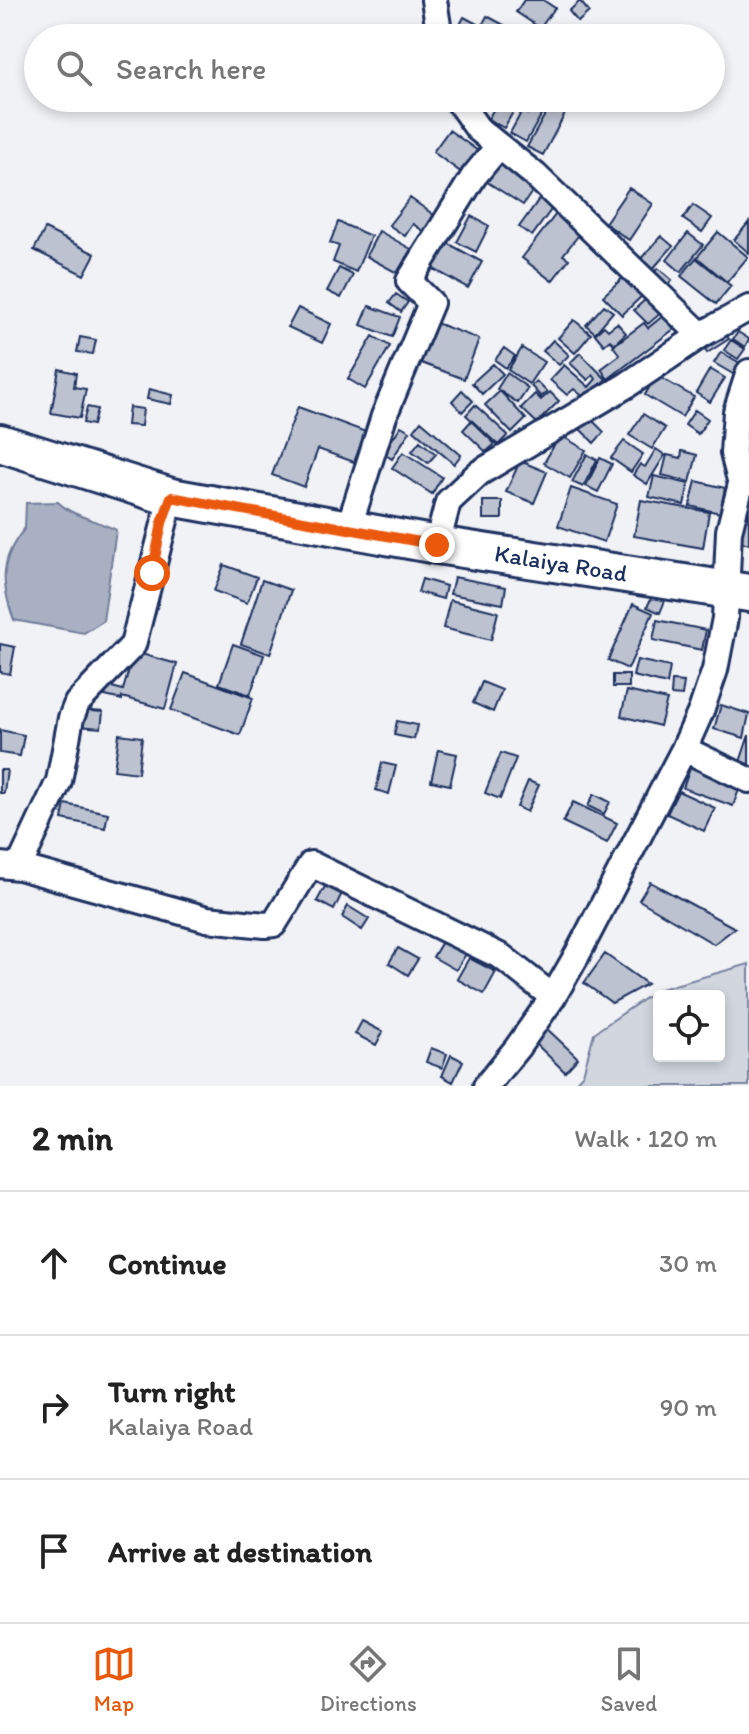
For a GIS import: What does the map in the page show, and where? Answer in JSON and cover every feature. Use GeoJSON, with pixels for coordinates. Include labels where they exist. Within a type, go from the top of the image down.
{"type":"FeatureCollection","features":[{"type":"Feature","properties":{"kind":"main road","name":"Kalaiya Road"},"geometry":{"type":"LineString","coordinates":[[0,443],[171,497],[437,545],[738,591]]}},
{"type":"Feature","properties":{"kind":"street"},"geometry":{"type":"LineString","coordinates":[[434,0],[439,24]]}},
{"type":"Feature","properties":{"kind":"street"},"geometry":{"type":"LineString","coordinates":[[466,112],[478,129],[535,175],[701,335]]}},
{"type":"Feature","properties":{"kind":"street"},"geometry":{"type":"LineString","coordinates":[[348,530],[384,416],[431,303],[409,281],[474,176],[498,147]]}},
{"type":"Feature","properties":{"kind":"street"},"geometry":{"type":"LineString","coordinates":[[437,545],[448,502],[479,473],[749,308]]}},
{"type":"Feature","properties":{"kind":"street"},"geometry":{"type":"LineString","coordinates":[[486,1086],[553,997],[684,749],[715,670],[725,618],[738,591],[729,531],[741,484],[733,453],[736,412],[749,372]]}},
{"type":"Feature","properties":{"kind":"street"},"geometry":{"type":"LineString","coordinates":[[171,497],[133,645],[77,703],[71,718],[59,781],[10,866],[207,919],[265,925],[274,924],[311,864],[502,957],[553,997]]}},
{"type":"Feature","properties":{"kind":"street"},"geometry":{"type":"LineString","coordinates":[[684,749],[749,780]]}},
{"type":"Feature","properties":{"kind":"shaded area"},"geometry":{"type":"Polygon","coordinates":[[[749,964],[749,1086],[572,1086],[583,1074],[594,1033],[653,993],[653,1062],[725,1062],[725,990],[657,990],[749,964]]]}},
{"type":"Feature","properties":{"kind":"water"},"geometry":{"type":"Polygon","coordinates":[[[58,502],[78,515],[116,530],[103,621],[84,633],[14,620],[6,594],[7,560],[25,528],[26,503],[58,502]]]}},
{"type":"Feature","properties":{"kind":"building"},"geometry":{"type":"Polygon","coordinates":[[[524,0],[543,0],[555,8],[543,24],[534,24],[516,12],[524,0]]]}},
{"type":"Feature","properties":{"kind":"building"},"geometry":{"type":"Polygon","coordinates":[[[580,1],[589,12],[578,22],[569,11],[580,1]]]}},
{"type":"Feature","properties":{"kind":"building"},"geometry":{"type":"Polygon","coordinates":[[[487,16],[502,24],[483,24],[487,16]]]}},
{"type":"Feature","properties":{"kind":"building"},"geometry":{"type":"Polygon","coordinates":[[[464,17],[477,24],[460,24],[464,17]]]}},
{"type":"Feature","properties":{"kind":"building"},"geometry":{"type":"Polygon","coordinates":[[[492,112],[513,112],[504,128],[488,119],[492,112]]]}},
{"type":"Feature","properties":{"kind":"building"},"geometry":{"type":"Polygon","coordinates":[[[521,112],[543,112],[526,142],[510,133],[521,112]]]}},
{"type":"Feature","properties":{"kind":"building"},"geometry":{"type":"Polygon","coordinates":[[[547,112],[566,112],[543,155],[527,147],[547,112]]]}},
{"type":"Feature","properties":{"kind":"building"},"geometry":{"type":"Polygon","coordinates":[[[449,130],[478,151],[462,173],[433,152],[449,130]]]}},
{"type":"Feature","properties":{"kind":"building"},"geometry":{"type":"Polygon","coordinates":[[[498,159],[540,180],[523,205],[484,180],[498,159]]]}},
{"type":"Feature","properties":{"kind":"building"},"geometry":{"type":"Polygon","coordinates":[[[629,188],[653,204],[629,240],[605,223],[629,188]]]}},
{"type":"Feature","properties":{"kind":"building"},"geometry":{"type":"Polygon","coordinates":[[[410,198],[438,218],[426,233],[413,224],[405,236],[389,225],[410,198]]]}},
{"type":"Feature","properties":{"kind":"building"},"geometry":{"type":"Polygon","coordinates":[[[540,198],[553,207],[532,236],[519,227],[540,198]]]}},
{"type":"Feature","properties":{"kind":"building"},"geometry":{"type":"Polygon","coordinates":[[[693,205],[712,218],[702,232],[683,219],[693,205]]]}},
{"type":"Feature","properties":{"kind":"building"},"geometry":{"type":"Polygon","coordinates":[[[556,214],[581,232],[563,255],[569,259],[552,281],[522,258],[556,214]]]}},
{"type":"Feature","properties":{"kind":"building"},"geometry":{"type":"Polygon","coordinates":[[[471,216],[489,226],[476,252],[457,242],[471,216]]]}},
{"type":"Feature","properties":{"kind":"building"},"geometry":{"type":"Polygon","coordinates":[[[338,222],[371,236],[356,272],[333,262],[339,246],[330,243],[338,222]]]}},
{"type":"Feature","properties":{"kind":"building"},"geometry":{"type":"Polygon","coordinates":[[[749,222],[749,253],[734,240],[749,222]]]}},
{"type":"Feature","properties":{"kind":"building"},"geometry":{"type":"Polygon","coordinates":[[[45,229],[95,254],[84,275],[34,250],[45,229]]]}},
{"type":"Feature","properties":{"kind":"building"},"geometry":{"type":"Polygon","coordinates":[[[379,231],[411,249],[397,273],[366,256],[379,231]]]}},
{"type":"Feature","properties":{"kind":"building"},"geometry":{"type":"Polygon","coordinates":[[[718,232],[748,257],[727,282],[697,257],[718,232]]]}},
{"type":"Feature","properties":{"kind":"building"},"geometry":{"type":"Polygon","coordinates":[[[688,233],[703,245],[681,272],[667,260],[688,233]]]}},
{"type":"Feature","properties":{"kind":"building"},"geometry":{"type":"Polygon","coordinates":[[[661,236],[673,246],[650,272],[638,262],[661,236]]]}},
{"type":"Feature","properties":{"kind":"building"},"geometry":{"type":"Polygon","coordinates":[[[442,240],[482,262],[468,288],[428,266],[442,240]]]}},
{"type":"Feature","properties":{"kind":"building"},"geometry":{"type":"Polygon","coordinates":[[[696,258],[731,286],[716,304],[681,276],[696,258]]]}},
{"type":"Feature","properties":{"kind":"building"},"geometry":{"type":"Polygon","coordinates":[[[339,268],[353,275],[341,298],[327,291],[339,268]]]}},
{"type":"Feature","properties":{"kind":"building"},"geometry":{"type":"Polygon","coordinates":[[[658,268],[672,280],[666,287],[652,275],[658,268]]]}},
{"type":"Feature","properties":{"kind":"building"},"geometry":{"type":"Polygon","coordinates":[[[628,273],[646,292],[622,315],[603,296],[628,273]]]}},
{"type":"Feature","properties":{"kind":"building"},"geometry":{"type":"Polygon","coordinates":[[[396,294],[408,302],[401,312],[389,303],[396,294]]]}},
{"type":"Feature","properties":{"kind":"building"},"geometry":{"type":"Polygon","coordinates":[[[648,297],[662,312],[648,324],[634,310],[648,297]]]}},
{"type":"Feature","properties":{"kind":"building"},"geometry":{"type":"Polygon","coordinates":[[[604,305],[613,312],[595,333],[586,325],[604,305]]]}},
{"type":"Feature","properties":{"kind":"building"},"geometry":{"type":"Polygon","coordinates":[[[369,306],[400,317],[392,337],[361,325],[369,306]]]}},
{"type":"Feature","properties":{"kind":"building"},"geometry":{"type":"Polygon","coordinates":[[[298,308],[331,324],[322,343],[288,327],[298,308]]]}},
{"type":"Feature","properties":{"kind":"building"},"geometry":{"type":"Polygon","coordinates":[[[664,315],[674,329],[608,379],[601,369],[620,355],[613,346],[644,323],[648,328],[664,315]]]}},
{"type":"Feature","properties":{"kind":"building"},"geometry":{"type":"Polygon","coordinates":[[[428,320],[479,339],[464,379],[413,360],[428,320]]]}},
{"type":"Feature","properties":{"kind":"building"},"geometry":{"type":"Polygon","coordinates":[[[574,320],[591,334],[575,353],[558,338],[574,320]]]}},
{"type":"Feature","properties":{"kind":"building"},"geometry":{"type":"Polygon","coordinates":[[[617,323],[626,333],[614,344],[610,340],[604,345],[595,334],[604,326],[608,330],[617,323]]]}},
{"type":"Feature","properties":{"kind":"building"},"geometry":{"type":"Polygon","coordinates":[[[723,330],[729,339],[707,353],[701,345],[723,330]]]}},
{"type":"Feature","properties":{"kind":"building"},"geometry":{"type":"Polygon","coordinates":[[[738,332],[749,339],[745,347],[733,339],[738,332]]]}},
{"type":"Feature","properties":{"kind":"building"},"geometry":{"type":"Polygon","coordinates":[[[373,336],[390,346],[365,389],[348,379],[373,336]]]}},
{"type":"Feature","properties":{"kind":"building"},"geometry":{"type":"Polygon","coordinates":[[[80,337],[96,340],[93,354],[77,352],[80,337]]]}},
{"type":"Feature","properties":{"kind":"building"},"geometry":{"type":"Polygon","coordinates":[[[553,340],[569,355],[559,365],[543,351],[553,340]]]}},
{"type":"Feature","properties":{"kind":"building"},"geometry":{"type":"Polygon","coordinates":[[[731,340],[745,349],[738,359],[724,350],[731,340]]]}},
{"type":"Feature","properties":{"kind":"building"},"geometry":{"type":"Polygon","coordinates":[[[504,348],[515,356],[506,368],[495,360],[504,348]]]}},
{"type":"Feature","properties":{"kind":"building"},"geometry":{"type":"Polygon","coordinates":[[[522,348],[544,362],[529,384],[508,370],[522,348]]]}},
{"type":"Feature","properties":{"kind":"building"},"geometry":{"type":"Polygon","coordinates":[[[721,352],[740,363],[733,374],[714,363],[721,352]]]}},
{"type":"Feature","properties":{"kind":"building"},"geometry":{"type":"Polygon","coordinates":[[[580,353],[606,379],[586,399],[574,389],[567,395],[550,380],[564,365],[589,387],[596,379],[593,375],[588,380],[570,363],[580,353]]]}},
{"type":"Feature","properties":{"kind":"building"},"geometry":{"type":"Polygon","coordinates":[[[493,364],[503,374],[482,394],[472,383],[493,364]]]}},
{"type":"Feature","properties":{"kind":"building"},"geometry":{"type":"Polygon","coordinates":[[[59,369],[76,373],[74,387],[86,389],[80,418],[51,413],[59,369]]]}},
{"type":"Feature","properties":{"kind":"building"},"geometry":{"type":"Polygon","coordinates":[[[710,369],[725,378],[710,402],[696,393],[710,369]]]}},
{"type":"Feature","properties":{"kind":"building"},"geometry":{"type":"Polygon","coordinates":[[[507,373],[528,388],[518,403],[497,389],[507,373]]]}},
{"type":"Feature","properties":{"kind":"building"},"geometry":{"type":"Polygon","coordinates":[[[656,375],[694,397],[682,417],[645,395],[656,375]]]}},
{"type":"Feature","properties":{"kind":"building"},"geometry":{"type":"Polygon","coordinates":[[[536,381],[547,392],[541,397],[531,386],[536,381]]]}},
{"type":"Feature","properties":{"kind":"building"},"geometry":{"type":"Polygon","coordinates":[[[149,389],[173,395],[171,404],[147,399],[149,389]]]}},
{"type":"Feature","properties":{"kind":"building"},"geometry":{"type":"Polygon","coordinates":[[[462,390],[473,401],[462,412],[452,401],[462,390]]]}},
{"type":"Feature","properties":{"kind":"building"},"geometry":{"type":"Polygon","coordinates":[[[500,391],[526,419],[512,433],[485,405],[500,391]]]}},
{"type":"Feature","properties":{"kind":"building"},"geometry":{"type":"Polygon","coordinates":[[[550,392],[559,401],[537,423],[521,408],[535,394],[541,400],[550,392]]]}},
{"type":"Feature","properties":{"kind":"building"},"geometry":{"type":"Polygon","coordinates":[[[475,405],[508,435],[498,445],[466,415],[475,405]]]}},
{"type":"Feature","properties":{"kind":"building"},"geometry":{"type":"Polygon","coordinates":[[[87,407],[97,409],[93,425],[83,423],[87,407]]]}},
{"type":"Feature","properties":{"kind":"building"},"geometry":{"type":"Polygon","coordinates":[[[129,407],[143,409],[141,426],[127,425],[129,407]]]}},
{"type":"Feature","properties":{"kind":"building"},"geometry":{"type":"Polygon","coordinates":[[[298,407],[366,432],[354,462],[318,449],[304,487],[272,475],[298,407]]]}},
{"type":"Feature","properties":{"kind":"building"},"geometry":{"type":"Polygon","coordinates":[[[695,410],[708,419],[698,434],[685,425],[695,410]]]}},
{"type":"Feature","properties":{"kind":"building"},"geometry":{"type":"Polygon","coordinates":[[[643,414],[665,428],[652,449],[629,435],[643,414]]]}},
{"type":"Feature","properties":{"kind":"building"},"geometry":{"type":"Polygon","coordinates":[[[588,416],[604,432],[594,443],[577,426],[588,416]]]}},
{"type":"Feature","properties":{"kind":"building"},"geometry":{"type":"Polygon","coordinates":[[[421,421],[461,455],[454,464],[414,430],[421,421]]]}},
{"type":"Feature","properties":{"kind":"building"},"geometry":{"type":"Polygon","coordinates":[[[471,421],[495,444],[486,452],[463,430],[471,421]]]}},
{"type":"Feature","properties":{"kind":"building"},"geometry":{"type":"Polygon","coordinates":[[[401,426],[410,431],[392,459],[383,453],[401,426]]]}},
{"type":"Feature","properties":{"kind":"building"},"geometry":{"type":"Polygon","coordinates":[[[560,435],[586,450],[570,478],[544,463],[560,435]]]}},
{"type":"Feature","properties":{"kind":"building"},"geometry":{"type":"Polygon","coordinates":[[[420,441],[436,454],[428,463],[412,451],[420,441]]]}},
{"type":"Feature","properties":{"kind":"building"},"geometry":{"type":"Polygon","coordinates":[[[624,441],[643,454],[631,472],[611,458],[624,441]]]}},
{"type":"Feature","properties":{"kind":"building"},"geometry":{"type":"Polygon","coordinates":[[[656,449],[665,455],[647,484],[633,475],[640,464],[645,467],[656,449]]]}},
{"type":"Feature","properties":{"kind":"building"},"geometry":{"type":"Polygon","coordinates":[[[682,451],[697,455],[690,482],[662,475],[667,455],[681,458],[682,451]]]}},
{"type":"Feature","properties":{"kind":"building"},"geometry":{"type":"Polygon","coordinates":[[[403,452],[442,477],[432,494],[392,468],[403,452]]]}},
{"type":"Feature","properties":{"kind":"building"},"geometry":{"type":"Polygon","coordinates":[[[587,454],[597,460],[583,487],[572,482],[587,454]]]}},
{"type":"Feature","properties":{"kind":"building"},"geometry":{"type":"Polygon","coordinates":[[[600,458],[612,464],[598,492],[586,486],[600,458]]]}},
{"type":"Feature","properties":{"kind":"building"},"geometry":{"type":"Polygon","coordinates":[[[520,461],[547,472],[534,503],[506,492],[520,461]]]}},
{"type":"Feature","properties":{"kind":"building"},"geometry":{"type":"Polygon","coordinates":[[[654,476],[689,484],[684,505],[649,497],[654,476]]]}},
{"type":"Feature","properties":{"kind":"building"},"geometry":{"type":"Polygon","coordinates":[[[696,481],[725,488],[720,513],[690,506],[696,481]]]}},
{"type":"Feature","properties":{"kind":"building"},"geometry":{"type":"Polygon","coordinates":[[[571,488],[617,504],[604,542],[558,526],[571,488]]]}},
{"type":"Feature","properties":{"kind":"building"},"geometry":{"type":"Polygon","coordinates":[[[641,500],[709,512],[703,548],[634,536],[641,500]]]}},
{"type":"Feature","properties":{"kind":"building"},"geometry":{"type":"Polygon","coordinates":[[[483,501],[502,501],[502,519],[483,519],[483,501]]]}},
{"type":"Feature","properties":{"kind":"building"},"geometry":{"type":"Polygon","coordinates":[[[741,507],[749,509],[749,544],[732,539],[741,507]]]}},
{"type":"Feature","properties":{"kind":"building"},"geometry":{"type":"Polygon","coordinates":[[[224,565],[257,577],[247,603],[214,591],[224,565]]]}},
{"type":"Feature","properties":{"kind":"building"},"geometry":{"type":"Polygon","coordinates":[[[454,577],[506,587],[503,604],[450,594],[454,577]]]}},
{"type":"Feature","properties":{"kind":"building"},"geometry":{"type":"Polygon","coordinates":[[[422,579],[446,586],[443,599],[418,592],[422,579]]]}},
{"type":"Feature","properties":{"kind":"building"},"geometry":{"type":"Polygon","coordinates":[[[262,580],[291,590],[270,654],[241,644],[262,580]]]}},
{"type":"Feature","properties":{"kind":"building"},"geometry":{"type":"Polygon","coordinates":[[[654,592],[666,598],[660,613],[647,607],[654,592]]]}},
{"type":"Feature","properties":{"kind":"building"},"geometry":{"type":"Polygon","coordinates":[[[450,600],[498,612],[491,640],[443,628],[450,600]]]}},
{"type":"Feature","properties":{"kind":"building"},"geometry":{"type":"Polygon","coordinates":[[[633,604],[653,613],[628,669],[608,660],[633,604]]]}},
{"type":"Feature","properties":{"kind":"building"},"geometry":{"type":"Polygon","coordinates":[[[657,620],[706,630],[702,650],[653,640],[657,620]]]}},
{"type":"Feature","properties":{"kind":"building"},"geometry":{"type":"Polygon","coordinates":[[[0,644],[15,647],[10,674],[0,672],[0,644]]]}},
{"type":"Feature","properties":{"kind":"building"},"geometry":{"type":"Polygon","coordinates":[[[233,644],[264,655],[250,695],[219,684],[233,644]]]}},
{"type":"Feature","properties":{"kind":"building"},"geometry":{"type":"Polygon","coordinates":[[[134,652],[177,664],[165,709],[122,697],[122,700],[105,696],[108,686],[123,690],[134,652]]]}},
{"type":"Feature","properties":{"kind":"building"},"geometry":{"type":"Polygon","coordinates":[[[637,660],[670,667],[667,684],[633,676],[637,660]]]}},
{"type":"Feature","properties":{"kind":"building"},"geometry":{"type":"Polygon","coordinates":[[[185,673],[253,698],[240,735],[171,710],[185,673]]]}},
{"type":"Feature","properties":{"kind":"building"},"geometry":{"type":"Polygon","coordinates":[[[613,675],[629,675],[629,687],[613,687],[613,675]]]}},
{"type":"Feature","properties":{"kind":"building"},"geometry":{"type":"Polygon","coordinates":[[[672,681],[684,682],[682,696],[671,695],[672,681]]]}},
{"type":"Feature","properties":{"kind":"building"},"geometry":{"type":"Polygon","coordinates":[[[482,682],[502,690],[493,712],[473,703],[482,682]]]}},
{"type":"Feature","properties":{"kind":"building"},"geometry":{"type":"Polygon","coordinates":[[[627,691],[667,700],[660,726],[621,716],[627,691]]]}},
{"type":"Feature","properties":{"kind":"building"},"geometry":{"type":"Polygon","coordinates":[[[721,705],[749,714],[744,738],[714,729],[721,705]]]}},
{"type":"Feature","properties":{"kind":"building"},"geometry":{"type":"Polygon","coordinates":[[[79,710],[103,712],[101,728],[78,726],[79,710]]]}},
{"type":"Feature","properties":{"kind":"building"},"geometry":{"type":"Polygon","coordinates":[[[397,721],[417,725],[414,739],[394,735],[397,721]]]}},
{"type":"Feature","properties":{"kind":"building"},"geometry":{"type":"Polygon","coordinates":[[[0,730],[24,735],[20,756],[0,753],[0,730]]]}},
{"type":"Feature","properties":{"kind":"building"},"geometry":{"type":"Polygon","coordinates":[[[119,734],[142,737],[138,773],[114,770],[119,734]]]}},
{"type":"Feature","properties":{"kind":"building"},"geometry":{"type":"Polygon","coordinates":[[[749,735],[749,775],[737,771],[749,735]]]}},
{"type":"Feature","properties":{"kind":"building"},"geometry":{"type":"Polygon","coordinates":[[[438,750],[457,754],[450,785],[431,781],[438,750]]]}},
{"type":"Feature","properties":{"kind":"building"},"geometry":{"type":"Polygon","coordinates":[[[501,753],[516,758],[500,799],[485,793],[501,753]]]}},
{"type":"Feature","properties":{"kind":"building"},"geometry":{"type":"Polygon","coordinates":[[[382,763],[396,766],[389,794],[376,790],[382,763]]]}},
{"type":"Feature","properties":{"kind":"building"},"geometry":{"type":"Polygon","coordinates":[[[691,766],[741,784],[733,806],[683,788],[691,766]]]}},
{"type":"Feature","properties":{"kind":"building"},"geometry":{"type":"Polygon","coordinates":[[[0,770],[7,770],[4,793],[0,793],[0,770]]]}},
{"type":"Feature","properties":{"kind":"building"},"geometry":{"type":"Polygon","coordinates":[[[528,781],[539,785],[527,812],[517,807],[528,781]]]}},
{"type":"Feature","properties":{"kind":"building"},"geometry":{"type":"Polygon","coordinates":[[[678,791],[715,808],[704,831],[667,814],[678,791]]]}},
{"type":"Feature","properties":{"kind":"building"},"geometry":{"type":"Polygon","coordinates":[[[594,794],[610,802],[604,814],[588,806],[594,794]]]}},
{"type":"Feature","properties":{"kind":"building"},"geometry":{"type":"Polygon","coordinates":[[[573,802],[617,823],[607,843],[563,822],[573,802]]]}},
{"type":"Feature","properties":{"kind":"building"},"geometry":{"type":"Polygon","coordinates":[[[65,804],[108,813],[105,828],[62,819],[65,804]]]}},
{"type":"Feature","properties":{"kind":"building"},"geometry":{"type":"Polygon","coordinates":[[[650,882],[735,928],[714,944],[639,900],[650,882]]]}},
{"type":"Feature","properties":{"kind":"building"},"geometry":{"type":"Polygon","coordinates":[[[327,883],[343,891],[334,910],[317,901],[327,883]]]}},
{"type":"Feature","properties":{"kind":"building"},"geometry":{"type":"Polygon","coordinates":[[[348,906],[369,919],[362,930],[342,917],[348,906]]]}},
{"type":"Feature","properties":{"kind":"building"},"geometry":{"type":"Polygon","coordinates":[[[446,935],[469,949],[456,970],[433,957],[446,935]]]}},
{"type":"Feature","properties":{"kind":"building"},"geometry":{"type":"Polygon","coordinates":[[[398,948],[418,959],[408,975],[389,963],[398,948]]]}},
{"type":"Feature","properties":{"kind":"building"},"geometry":{"type":"Polygon","coordinates":[[[605,954],[647,984],[612,1003],[584,983],[605,954]]]}},
{"type":"Feature","properties":{"kind":"building"},"geometry":{"type":"Polygon","coordinates":[[[469,958],[496,972],[484,994],[457,979],[469,958]]]}},
{"type":"Feature","properties":{"kind":"building"},"geometry":{"type":"Polygon","coordinates":[[[362,1021],[383,1032],[376,1045],[355,1034],[362,1021]]]}},
{"type":"Feature","properties":{"kind":"building"},"geometry":{"type":"Polygon","coordinates":[[[544,1026],[578,1058],[565,1072],[531,1039],[544,1026]]]}},
{"type":"Feature","properties":{"kind":"building"},"geometry":{"type":"Polygon","coordinates":[[[431,1048],[447,1054],[442,1068],[426,1062],[431,1048]]]}},
{"type":"Feature","properties":{"kind":"building"},"geometry":{"type":"Polygon","coordinates":[[[451,1055],[463,1061],[453,1082],[442,1076],[451,1055]]]}},
{"type":"Feature","properties":{"kind":"route"},"geometry":{"type":"LineString","coordinates":[[152,573],[162,523],[171,497],[437,545]]}}]}
